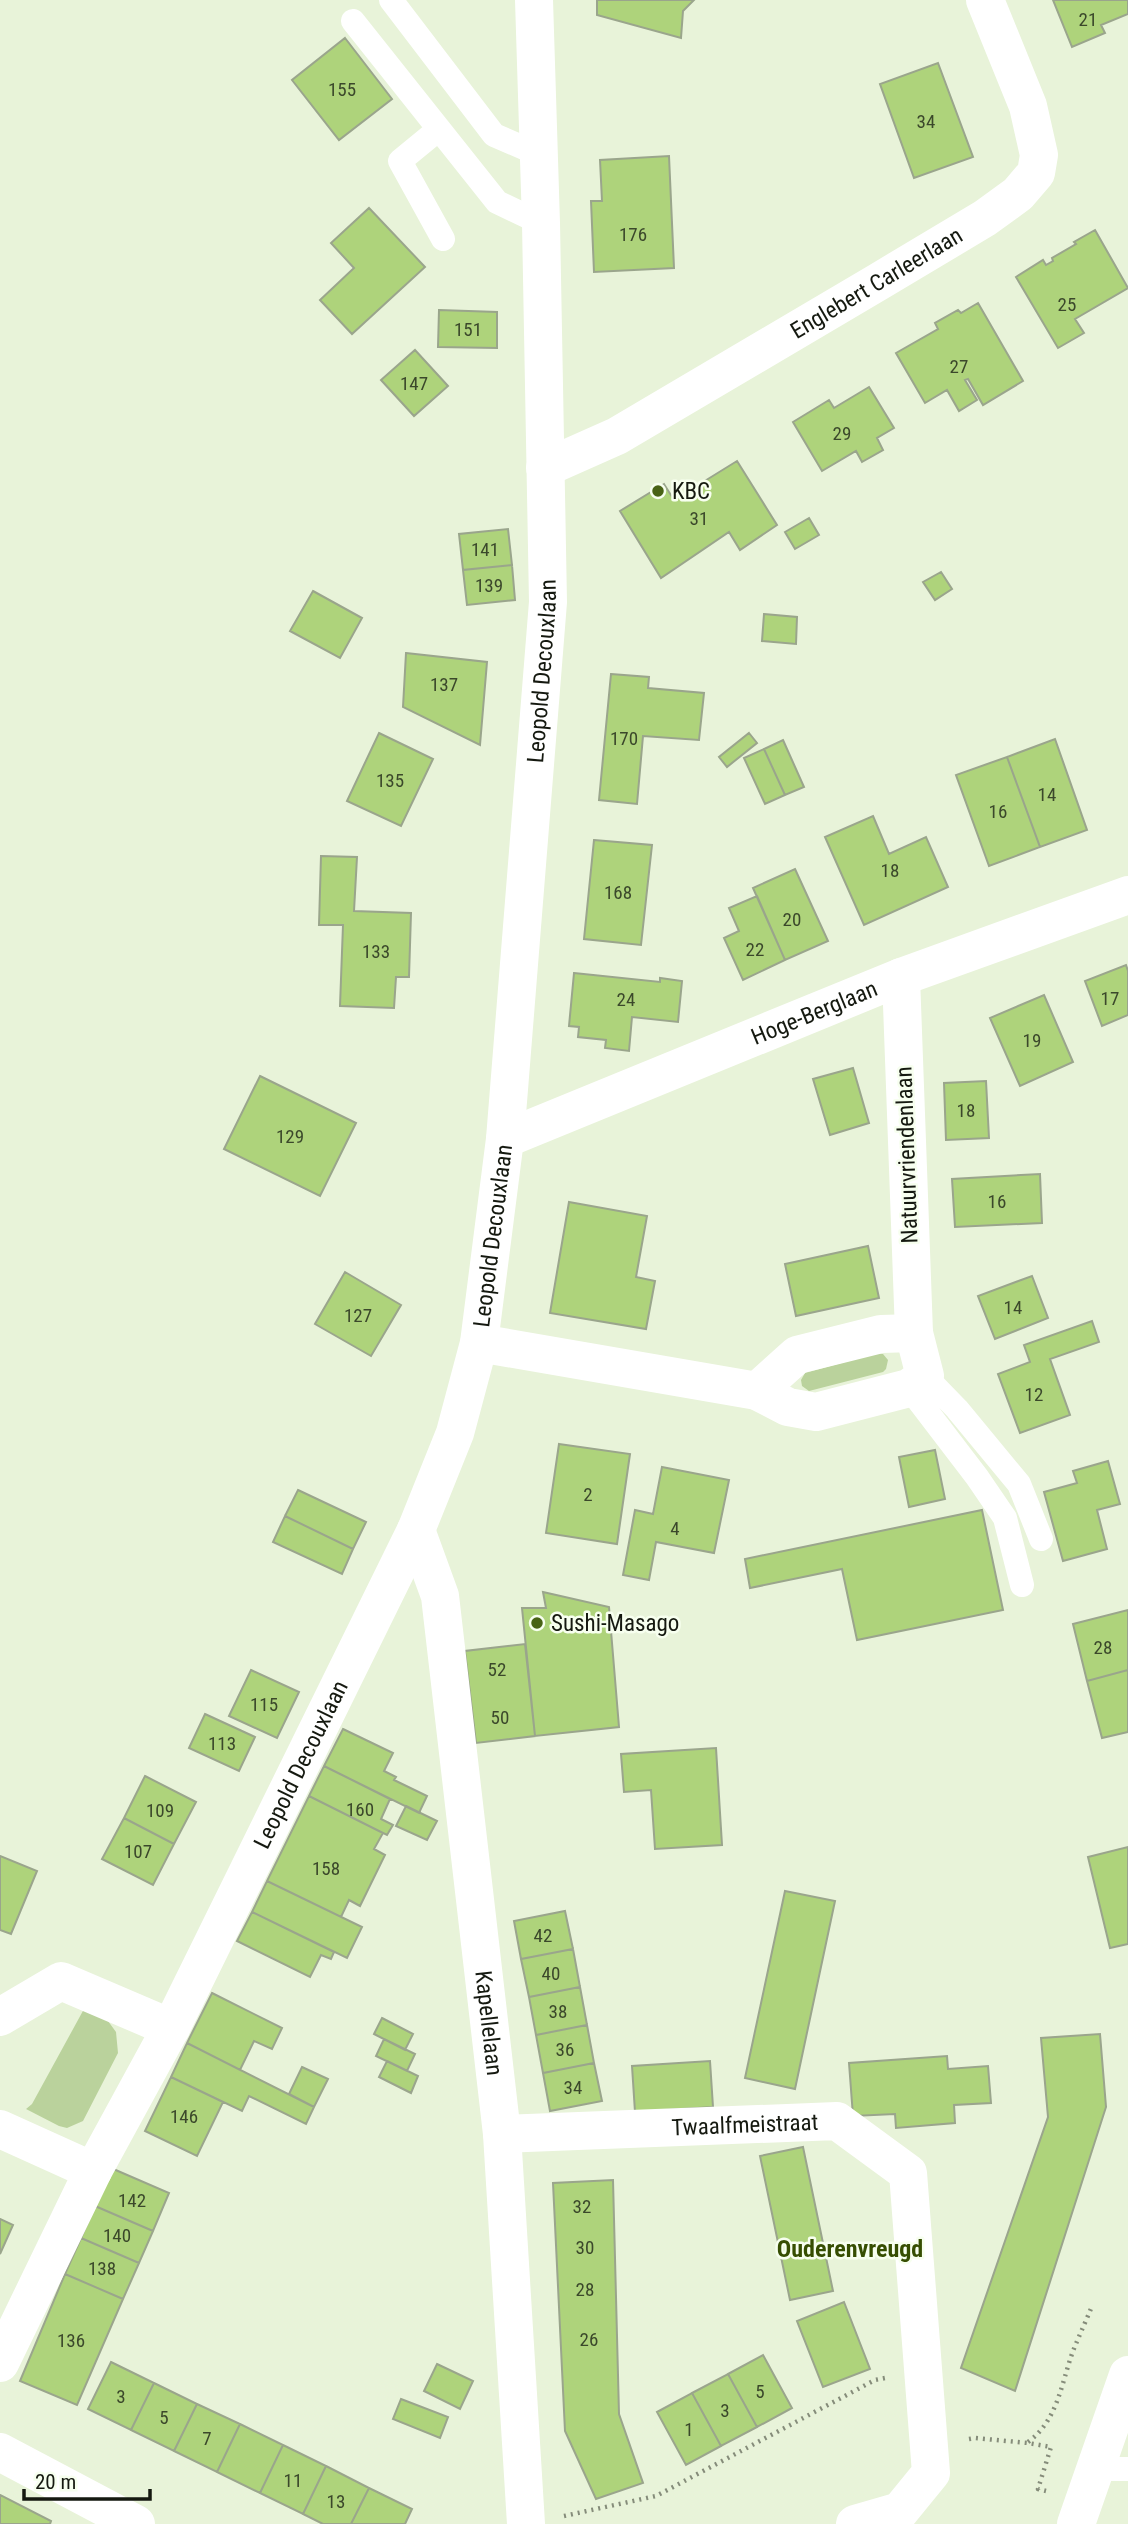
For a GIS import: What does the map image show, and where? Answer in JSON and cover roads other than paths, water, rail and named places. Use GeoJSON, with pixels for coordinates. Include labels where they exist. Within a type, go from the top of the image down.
{"type":"FeatureCollection","features":[{"type":"Feature","properties":{"kind":"street","name":"Leopold Decouxlaan"},"geometry":{"type":"LineString","coordinates":[[0,2363],[93,2171],[171,2028],[416,1530],[455,1433],[479,1343],[505,1139],[548,602],[534,0]]}},
{"type":"Feature","properties":{"kind":"street","name":"Englebert Carleerlaan"},"geometry":{"type":"LineString","coordinates":[[545,468],[617,436],[985,218],[1018,194],[1036,173],[1039,155],[1028,106],[985,0]]}},
{"type":"Feature","properties":{"kind":"street","name":"Hoge-Berglaan"},"geometry":{"type":"LineString","coordinates":[[505,1139],[901,977],[1128,895]]}},
{"type":"Feature","properties":{"kind":"street","name":"Natuurvriendenlaan"},"geometry":{"type":"LineString","coordinates":[[901,977],[917,1382]]}},
{"type":"Feature","properties":{"kind":"street"},"geometry":{"type":"LineString","coordinates":[[757,1391],[797,1355],[881,1334],[914,1333]]}},
{"type":"Feature","properties":{"kind":"street"},"geometry":{"type":"LineString","coordinates":[[479,1343],[757,1391],[788,1407],[816,1412],[917,1382]]}},
{"type":"Feature","properties":{"kind":"street","name":"Kapellelaan"},"geometry":{"type":"LineString","coordinates":[[416,1530],[440,1596],[502,2134],[540,2521]]}},
{"type":"Feature","properties":{"kind":"street"},"geometry":{"type":"LineString","coordinates":[[0,2017],[61,1981],[171,2028]]}},
{"type":"Feature","properties":{"kind":"street","name":"Twaalfmeistraat"},"geometry":{"type":"LineString","coordinates":[[502,2134],[838,2121],[908,2173],[931,2473],[900,2511],[855,2524]]}},
{"type":"Feature","properties":{"kind":"street"},"geometry":{"type":"LineString","coordinates":[[0,2129],[93,2171]]}},
{"type":"Feature","properties":{"kind":"street"},"geometry":{"type":"LineString","coordinates":[[1076,2524],[1111,2469],[1128,2375]]}},
{"type":"Feature","properties":{"kind":"street"},"geometry":{"type":"LineString","coordinates":[[0,2452],[136,2524]]}},
{"type":"Feature","properties":{"kind":"lane"},"geometry":{"type":"LineString","coordinates":[[391,0],[494,135],[538,154]]}},
{"type":"Feature","properties":{"kind":"lane"},"geometry":{"type":"LineString","coordinates":[[353,21],[497,202],[541,223]]}},
{"type":"Feature","properties":{"kind":"lane"},"geometry":{"type":"LineString","coordinates":[[439,129],[400,161],[443,239]]}},
{"type":"Feature","properties":{"kind":"lane"},"geometry":{"type":"LineString","coordinates":[[917,1382],[957,1409],[1019,1484],[1041,1539]]}},
{"type":"Feature","properties":{"kind":"lane"},"geometry":{"type":"LineString","coordinates":[[917,1382],[1006,1518],[1022,1585]]}},
{"type":"Feature","properties":{"kind":"place","name":"KBC"},"geometry":{"type":"Point","coordinates":[658,491]}},
{"type":"Feature","properties":{"kind":"place","name":"Sushi-Masago"},"geometry":{"type":"Point","coordinates":[537,1623]}},
{"type":"Feature","properties":{"kind":"district","name":"Ouderenvreugd"},"geometry":{"type":"Point","coordinates":[850,2249]}}]}
